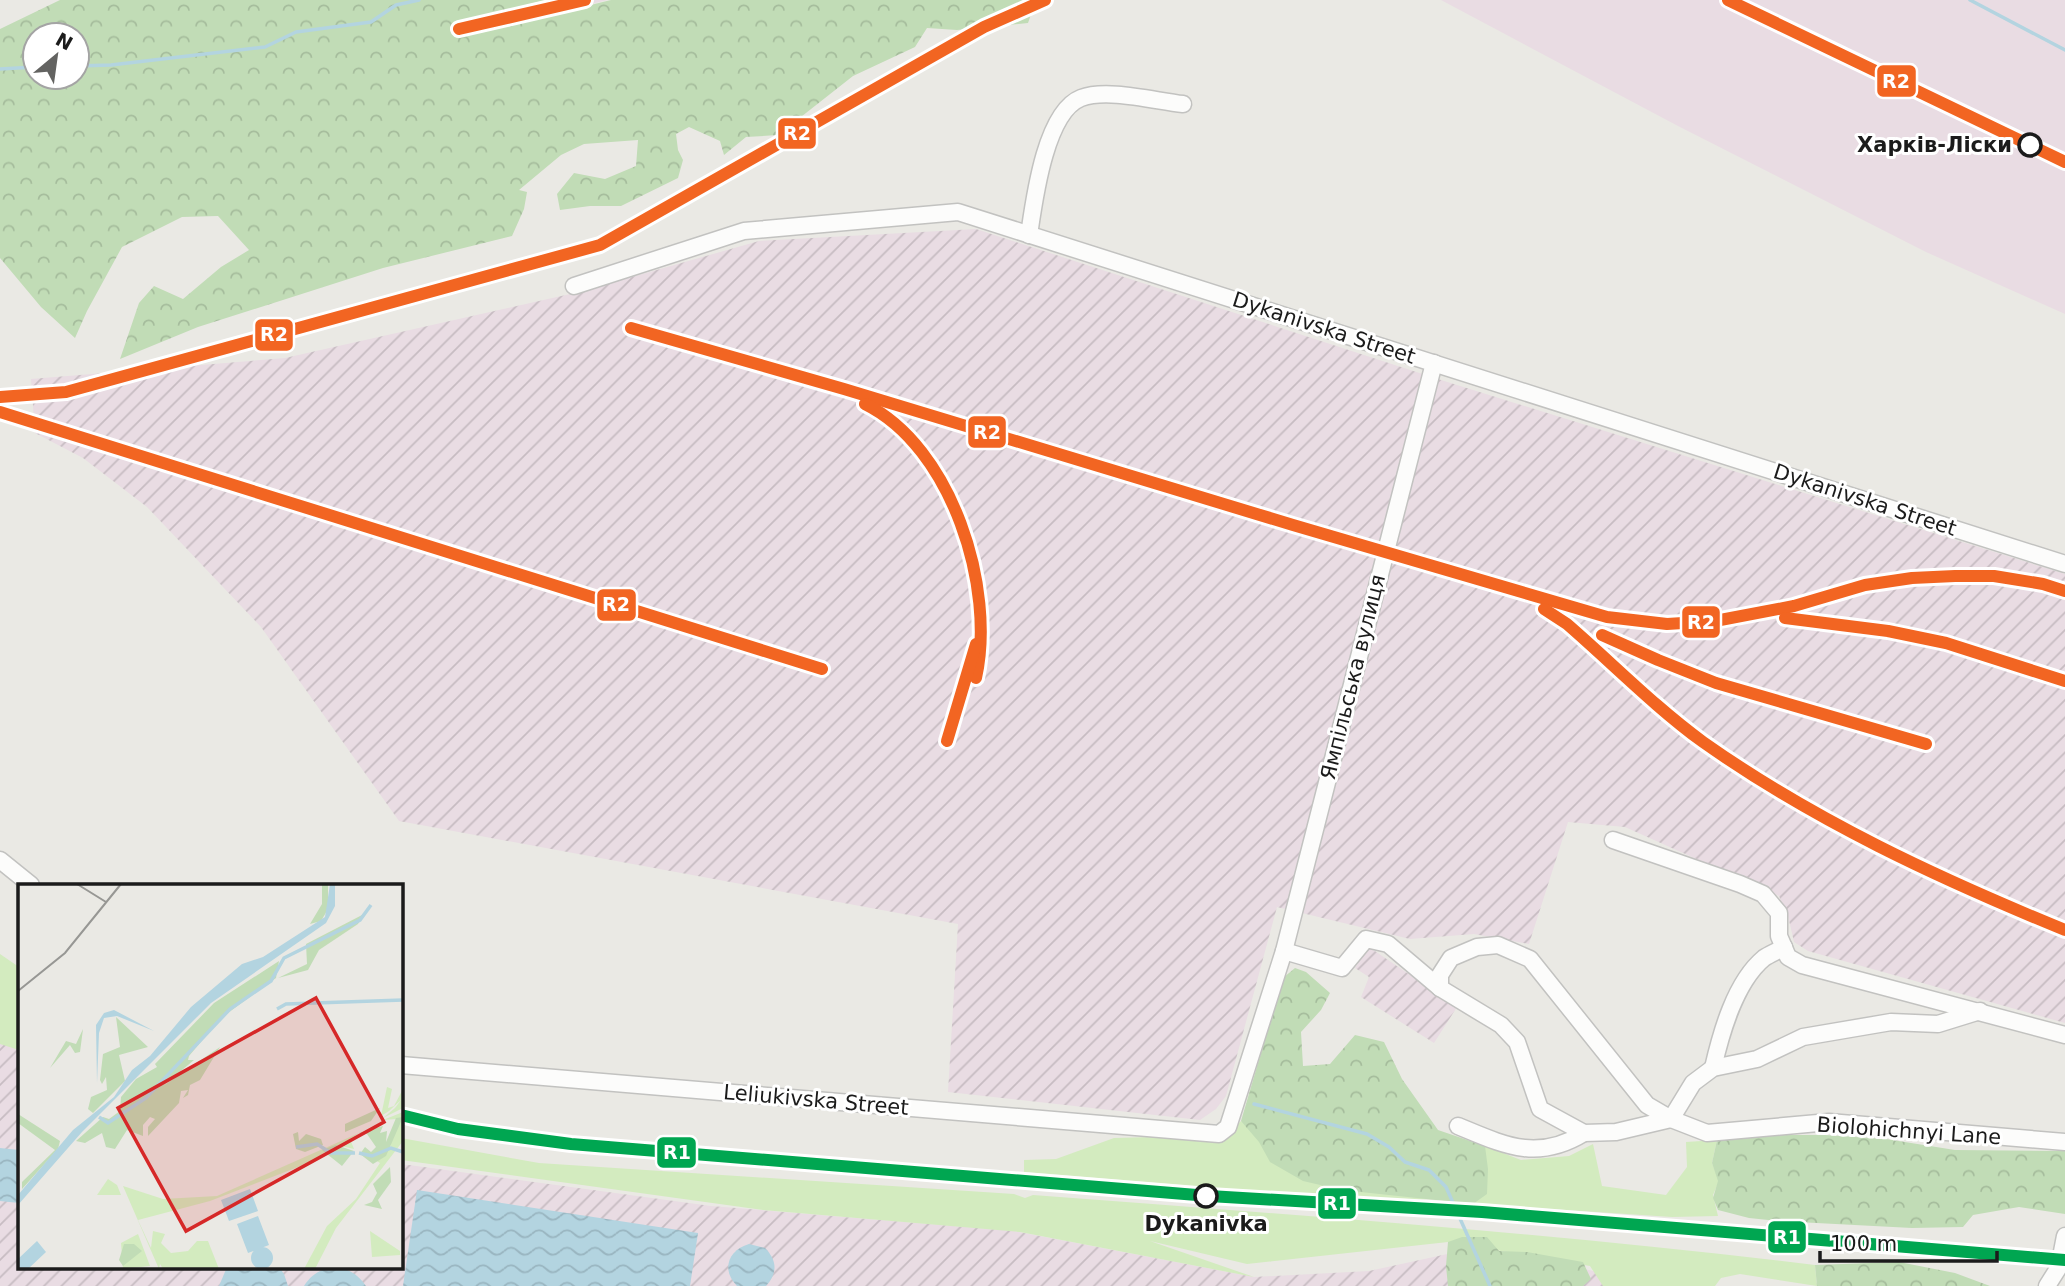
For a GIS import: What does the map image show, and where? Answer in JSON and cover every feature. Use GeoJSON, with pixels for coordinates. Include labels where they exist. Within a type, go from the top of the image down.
{"type":"FeatureCollection","features":[{"type":"Feature","properties":{"kind":"street"},"geometry":{"type":"LineString","coordinates":[[1029,235],[1037,187],[1052,135],[1064,111],[1080,99],[1102,95],[1183,104]]}},
{"type":"Feature","properties":{"kind":"street","name":"Dykanivska Street"},"geometry":{"type":"LineString","coordinates":[[574,286],[744,231],[958,212],[2065,564]]}},
{"type":"Feature","properties":{"kind":"street","name":"Ямпільська вулиця"},"geometry":{"type":"LineString","coordinates":[[1228,1127],[1284,951],[1434,363]]}},
{"type":"Feature","properties":{"kind":"street"},"geometry":{"type":"LineString","coordinates":[[1613,840],[1763,894],[1779,913],[1779,936],[1788,957],[1802,965],[2065,1035]]}},
{"type":"Feature","properties":{"kind":"street"},"geometry":{"type":"LineString","coordinates":[[0,860],[30,884]]}},
{"type":"Feature","properties":{"kind":"street"},"geometry":{"type":"LineString","coordinates":[[1284,951],[1342,968],[1366,939],[1388,944],[1440,988],[1501,1025],[1517,1042],[1540,1109],[1584,1133]]}},
{"type":"Feature","properties":{"kind":"street"},"geometry":{"type":"LineString","coordinates":[[1440,988],[1440,975],[1451,958],[1477,947],[1498,944],[1530,959],[1647,1105],[1671,1119]]}},
{"type":"Feature","properties":{"kind":"street"},"geometry":{"type":"LineString","coordinates":[[1713,1068],[1726,1017],[1752,971],[1765,958],[1784,947]]}},
{"type":"Feature","properties":{"kind":"street"},"geometry":{"type":"LineString","coordinates":[[1458,1126],[1507,1147],[1549,1149],[1566,1144],[1584,1133],[1616,1132],[1671,1119],[1693,1083],[1713,1068],[1758,1059],[1803,1037],[1891,1022],[1938,1024],[1981,1011]]}},
{"type":"Feature","properties":{"kind":"street","name":"Leliukivska Street"},"geometry":{"type":"LineString","coordinates":[[402,1065],[1219,1135],[1228,1127]]}},
{"type":"Feature","properties":{"kind":"street","name":"Biolohichnyi Lane"},"geometry":{"type":"LineString","coordinates":[[1671,1119],[1707,1133],[1829,1122],[2065,1142]]}},
{"type":"Feature","properties":{"kind":"street"},"geometry":{"type":"LineString","coordinates":[[2047,1286],[2059,1267],[2065,1236]]}},
{"type":"Feature","properties":{"kind":"shaded area"},"geometry":{"type":"Polygon","coordinates":[[[546,0],[607,0],[460,37],[458,22],[546,0]]]}},
{"type":"Feature","properties":{"kind":"shaded area"},"geometry":{"type":"Polygon","coordinates":[[[1441,0],[2065,0],[2065,314],[1926,252],[1678,126],[1441,0]]]}},
{"type":"Feature","properties":{"kind":"shaded area"},"geometry":{"type":"Polygon","coordinates":[[[976,229],[1441,380],[2065,574],[2065,1023],[1808,951],[1794,942],[1788,916],[1779,896],[1625,827],[1568,822],[1529,944],[1474,934],[1410,939],[1277,907],[1226,1096],[1216,1109],[1200,1120],[948,1092],[958,924],[399,821],[261,627],[147,507],[83,458],[35,433],[31,379],[285,358],[579,292],[759,241],[976,229]]]}},
{"type":"Feature","properties":{"kind":"shaded area"},"geometry":{"type":"Polygon","coordinates":[[[1369,947],[1457,1007],[1434,1043],[1361,997],[1369,977],[1355,968],[1369,947]]]}},
{"type":"Feature","properties":{"kind":"shaded area"},"geometry":{"type":"Polygon","coordinates":[[[0,1043],[18,1049],[18,1268],[402,1268],[402,1165],[409,1165],[711,1206],[1014,1231],[1254,1277],[1369,1271],[1452,1253],[1541,1261],[1652,1282],[1655,1286],[0,1286],[0,1043]]]}},
{"type":"Feature","properties":{"kind":"green space"},"geometry":{"type":"Polygon","coordinates":[[[60,0],[546,0],[459,22],[460,37],[611,0],[1036,0],[1028,23],[957,30],[927,28],[915,47],[853,76],[778,135],[746,137],[724,155],[720,141],[689,127],[676,134],[678,150],[683,160],[678,178],[621,206],[560,210],[557,194],[574,173],[605,179],[636,166],[638,140],[584,144],[561,155],[519,190],[527,192],[524,209],[512,236],[383,268],[198,327],[120,359],[139,303],[154,286],[183,299],[221,267],[249,250],[218,216],[182,217],[122,247],[75,338],[41,307],[0,258],[0,29],[60,0]]]}},
{"type":"Feature","properties":{"kind":"green space"},"geometry":{"type":"Polygon","coordinates":[[[0,954],[18,966],[18,1050],[0,1044],[0,954]]]}},
{"type":"Feature","properties":{"kind":"green space"},"geometry":{"type":"Polygon","coordinates":[[[1295,968],[1306,972],[1330,993],[1321,1010],[1301,1032],[1303,1066],[1330,1064],[1355,1035],[1384,1042],[1402,1079],[1438,1130],[1485,1146],[1487,1194],[1473,1204],[1342,1190],[1303,1181],[1270,1162],[1259,1142],[1241,1121],[1283,978],[1295,968]]]}},
{"type":"Feature","properties":{"kind":"green space"},"geometry":{"type":"Polygon","coordinates":[[[1241,1121],[1298,1160],[1438,1199],[1375,1201],[1024,1172],[1024,1160],[1056,1159],[1114,1138],[1228,1135],[1241,1121]]]}},
{"type":"Feature","properties":{"kind":"green space"},"geometry":{"type":"Polygon","coordinates":[[[1745,1135],[1825,1135],[1886,1139],[1955,1150],[2065,1151],[2065,1214],[2019,1207],[1973,1215],[1963,1227],[1912,1228],[1778,1221],[1749,1218],[1718,1210],[1713,1198],[1718,1181],[1712,1163],[1717,1140],[1745,1135]]]}},
{"type":"Feature","properties":{"kind":"green space"},"geometry":{"type":"Polygon","coordinates":[[[402,1138],[539,1163],[1014,1194],[1025,1198],[1033,1195],[1620,1243],[1815,1265],[1817,1286],[1740,1274],[1721,1278],[1715,1286],[1603,1286],[1590,1266],[1448,1242],[1247,1264],[1150,1241],[1254,1277],[1020,1232],[763,1210],[402,1160],[402,1138]]]}},
{"type":"Feature","properties":{"kind":"green space"},"geometry":{"type":"Polygon","coordinates":[[[1717,1140],[1712,1163],[1719,1181],[1713,1195],[1718,1216],[1672,1217],[1473,1204],[1485,1146],[1521,1160],[1569,1156],[1593,1144],[1602,1186],[1666,1195],[1687,1167],[1686,1142],[1717,1140]]]}},
{"type":"Feature","properties":{"kind":"green space"},"geometry":{"type":"Polygon","coordinates":[[[1462,1237],[1487,1237],[1499,1251],[1527,1252],[1583,1262],[1591,1279],[1583,1286],[1448,1286],[1448,1242],[1462,1237]]]}},
{"type":"Feature","properties":{"kind":"green space"},"geometry":{"type":"Polygon","coordinates":[[[1899,1262],[1955,1273],[1990,1286],[1817,1286],[1815,1265],[1899,1262]]]}},
{"type":"Feature","properties":{"kind":"water"},"geometry":{"type":"Polygon","coordinates":[[[0,1148],[18,1150],[18,1203],[0,1201],[0,1148]]]}},
{"type":"Feature","properties":{"kind":"water"},"geometry":{"type":"Polygon","coordinates":[[[417,1190],[698,1233],[690,1286],[403,1286],[417,1190]]]}},
{"type":"Feature","properties":{"kind":"water"},"geometry":{"type":"Polygon","coordinates":[[[749,1244],[765,1248],[772,1257],[775,1267],[766,1286],[737,1286],[729,1274],[729,1261],[732,1256],[749,1244]]]}},
{"type":"Feature","properties":{"kind":"water"},"geometry":{"type":"Polygon","coordinates":[[[227,1268],[280,1268],[288,1286],[219,1286],[227,1268]]]}},
{"type":"Feature","properties":{"kind":"water"},"geometry":{"type":"Polygon","coordinates":[[[327,1269],[346,1270],[366,1286],[304,1286],[318,1272],[327,1269]]]}},
{"type":"Feature","properties":{"kind":"waterway"},"geometry":{"type":"LineString","coordinates":[[91,66],[265,47],[296,32],[371,22],[396,5],[419,0]]}},
{"type":"Feature","properties":{"kind":"waterway"},"geometry":{"type":"LineString","coordinates":[[1970,0],[2065,50]]}},
{"type":"Feature","properties":{"kind":"waterway"},"geometry":{"type":"LineString","coordinates":[[0,69],[21,68]]}},
{"type":"Feature","properties":{"kind":"waterway"},"geometry":{"type":"LineString","coordinates":[[1254,1104],[1367,1134],[1389,1147],[1405,1162],[1429,1170],[1446,1187],[1490,1286]]}},
{"type":"Feature","properties":{"kind":"transit line","name":"R2"},"geometry":{"type":"LineString","coordinates":[[459,29],[585,0]]}},
{"type":"Feature","properties":{"kind":"transit line","name":"R2"},"geometry":{"type":"LineString","coordinates":[[0,397],[66,392],[600,245],[984,27],[1045,0]]}},
{"type":"Feature","properties":{"kind":"transit line","name":"R2"},"geometry":{"type":"LineString","coordinates":[[1728,0],[2065,162]]}},
{"type":"Feature","properties":{"kind":"transit line","name":"R2"},"geometry":{"type":"LineString","coordinates":[[631,328],[1607,617],[1667,624],[1715,621],[1794,606],[1865,585],[1912,578],[1994,576],[2043,584],[2065,591]]}},
{"type":"Feature","properties":{"kind":"transit line","name":"R2"},"geometry":{"type":"LineString","coordinates":[[865,404],[896,424],[922,452],[944,486],[961,523],[973,563],[979,603],[981,642],[976,678]]}},
{"type":"Feature","properties":{"kind":"transit line","name":"R2"},"geometry":{"type":"LineString","coordinates":[[0,412],[822,669]]}},
{"type":"Feature","properties":{"kind":"transit line","name":"R2"},"geometry":{"type":"LineString","coordinates":[[1544,609],[1567,624],[1685,728],[1746,771],[1878,846],[2065,930]]}},
{"type":"Feature","properties":{"kind":"transit line","name":"R2"},"geometry":{"type":"LineString","coordinates":[[1785,618],[1888,631],[1946,643],[2065,681]]}},
{"type":"Feature","properties":{"kind":"transit line","name":"R2"},"geometry":{"type":"LineString","coordinates":[[1602,635],[1716,683],[1926,744]]}},
{"type":"Feature","properties":{"kind":"transit line","name":"R2"},"geometry":{"type":"LineString","coordinates":[[947,741],[976,644]]}},
{"type":"Feature","properties":{"kind":"transit line","name":"R1"},"geometry":{"type":"LineString","coordinates":[[402,1115],[458,1129],[571,1144],[1209,1196],[1482,1212],[2065,1260]]}},
{"type":"Feature","properties":{"kind":"place","name":"Харків-Ліски"},"geometry":{"type":"Point","coordinates":[2030,145]}},
{"type":"Feature","properties":{"kind":"place","name":"Dykanіvka"},"geometry":{"type":"Point","coordinates":[1206,1196]}}]}
